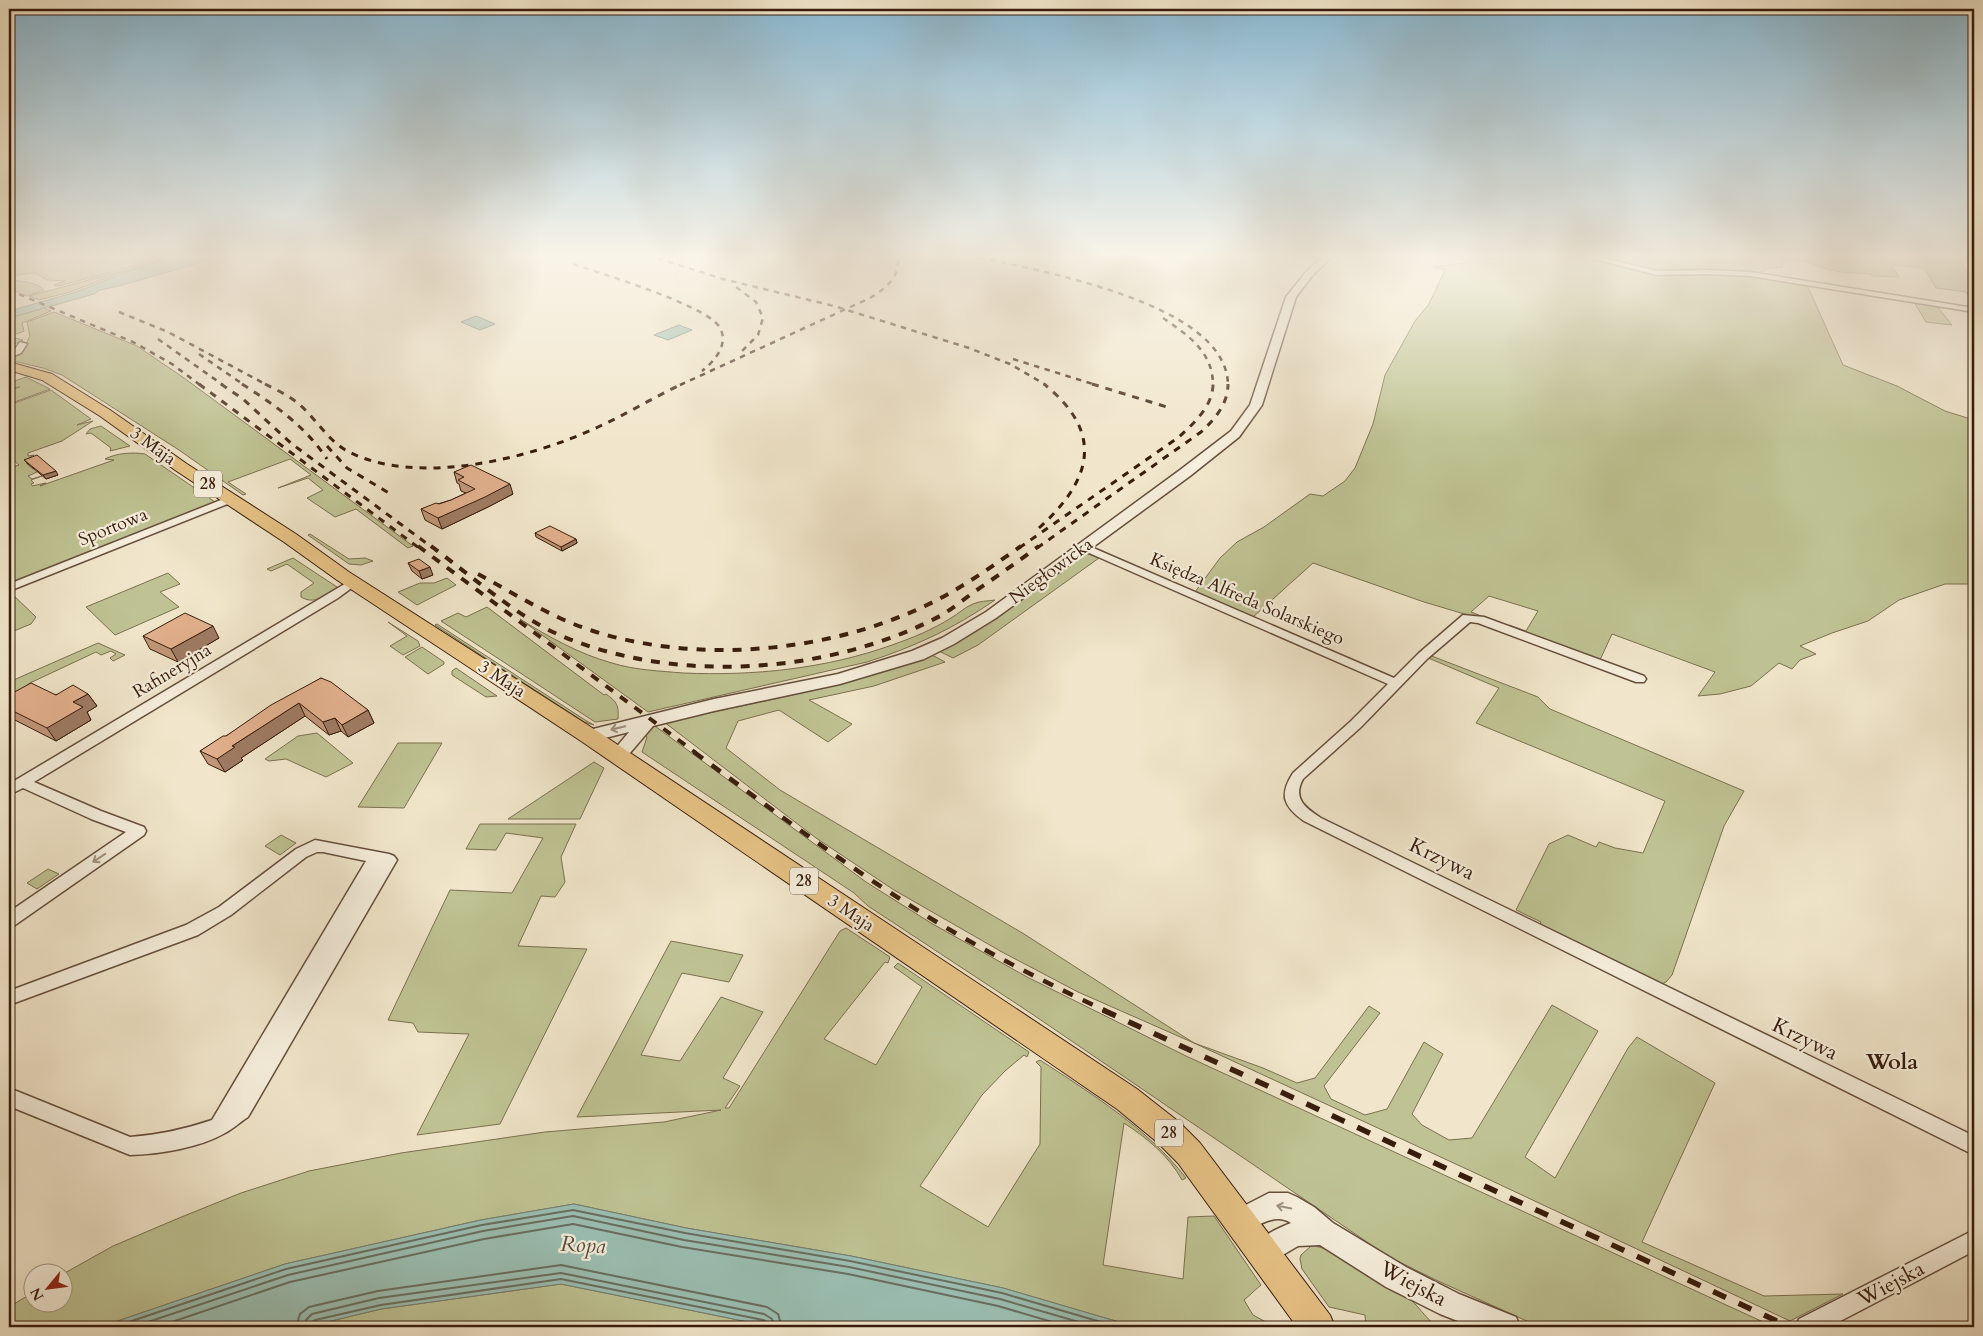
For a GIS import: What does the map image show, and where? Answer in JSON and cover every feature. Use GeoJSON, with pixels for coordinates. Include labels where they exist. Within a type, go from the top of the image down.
{"type":"FeatureCollection","features":[{"type":"Feature","properties":{"kind":"main road","name":"3 Maja"},"geometry":{"type":"LineString","coordinates":[[9,366],[39,374],[62,386],[353,582],[589,736],[1127,1100],[1168,1132],[1189,1153],[1241,1221]]}},
{"type":"Feature","properties":{"kind":"main road","name":"28"},"geometry":{"type":"LineString","coordinates":[[1241,1221],[1312,1319]]}},
{"type":"Feature","properties":{"kind":"street","name":"Niegłowicka"},"geometry":{"type":"LineString","coordinates":[[589,736],[714,705],[840,679],[918,655],[948,641],[991,615],[1220,446],[1248,418],[1256,405],[1284,317]]}},
{"type":"Feature","properties":{"kind":"street"},"geometry":{"type":"LineString","coordinates":[[9,345],[23,344],[18,351],[9,356]]}},
{"type":"Feature","properties":{"kind":"street","name":"Sportowa"},"geometry":{"type":"LineString","coordinates":[[9,588],[231,499]]}},
{"type":"Feature","properties":{"kind":"street","name":"Księdza Alfreda Solarskiego"},"geometry":{"type":"LineString","coordinates":[[1084,548],[1396,683]]}},
{"type":"Feature","properties":{"kind":"street","name":"Rafineryjna"},"geometry":{"type":"LineString","coordinates":[[9,790],[337,594],[353,582]]}},
{"type":"Feature","properties":{"kind":"street","name":"Krzywa"},"geometry":{"type":"LineString","coordinates":[[1640,679],[1480,620],[1466,618],[1423,656],[1356,724],[1296,779],[1291,790],[1291,799],[1302,812],[1328,828],[1605,962],[1974,1146]]}},
{"type":"Feature","properties":{"kind":"street"},"geometry":{"type":"LineString","coordinates":[[618,756],[647,722]]}},
{"type":"Feature","properties":{"kind":"street"},"geometry":{"type":"LineString","coordinates":[[9,920],[139,831],[22,782]]}},
{"type":"Feature","properties":{"kind":"street"},"geometry":{"type":"LineString","coordinates":[[9,998],[192,930],[225,912],[301,853],[315,846],[323,846],[376,858],[218,1127],[175,1141],[130,1146],[9,1097]]}},
{"type":"Feature","properties":{"kind":"street","name":"Wiejska"},"geometry":{"type":"LineString","coordinates":[[1241,1221],[1264,1208],[1282,1205],[1296,1209],[1324,1232],[1396,1277],[1450,1304],[1506,1327]]}},
{"type":"Feature","properties":{"kind":"street"},"geometry":{"type":"LineString","coordinates":[[1264,1253],[1296,1232],[1308,1230],[1324,1232]]}},
{"type":"Feature","properties":{"kind":"street","name":"Wiejska"},"geometry":{"type":"LineString","coordinates":[[1807,1327],[1974,1240]]}},
{"type":"Feature","properties":{"kind":"green space"},"geometry":{"type":"Polygon","coordinates":[[[36,317],[22,323],[24,331],[14,335],[15,338],[23,340],[9,345],[9,318],[36,317]]]}},
{"type":"Feature","properties":{"kind":"green space"},"geometry":{"type":"Polygon","coordinates":[[[40,317],[67,317],[137,346],[184,378],[413,546],[408,548],[356,509],[335,517],[307,498],[323,490],[308,478],[278,488],[311,475],[290,459],[228,482],[246,494],[243,495],[179,450],[62,375],[43,368],[9,360],[21,353],[30,336],[27,322],[40,317]]]}},
{"type":"Feature","properties":{"kind":"green space"},"geometry":{"type":"Polygon","coordinates":[[[1418,317],[1822,317],[1843,365],[1897,386],[1945,411],[1974,420],[1974,584],[1945,584],[1899,600],[1868,621],[1800,646],[1816,654],[1800,660],[1792,669],[1779,663],[1751,686],[1720,694],[1698,696],[1715,672],[1612,634],[1599,662],[1507,628],[1509,625],[1526,631],[1538,611],[1489,596],[1471,612],[1489,619],[1488,621],[1424,602],[1313,563],[1253,617],[1195,592],[1220,558],[1237,542],[1264,527],[1310,494],[1323,496],[1345,481],[1355,468],[1373,424],[1385,375],[1418,317]]]}},
{"type":"Feature","properties":{"kind":"green space"},"geometry":{"type":"Polygon","coordinates":[[[1923,317],[1946,317],[1952,325],[1926,322],[1923,317]]]}},
{"type":"Feature","properties":{"kind":"green space"},"geometry":{"type":"Polygon","coordinates":[[[26,377],[50,389],[9,404],[15,401],[9,399],[9,391],[20,387],[9,388],[9,383],[26,377]]]}},
{"type":"Feature","properties":{"kind":"green space"},"geometry":{"type":"Polygon","coordinates":[[[51,390],[91,419],[77,425],[93,421],[62,441],[28,453],[28,456],[34,455],[29,458],[31,461],[26,463],[33,469],[39,467],[37,472],[28,476],[32,479],[42,476],[31,480],[34,483],[31,484],[32,486],[46,483],[40,486],[114,460],[105,459],[114,455],[141,453],[215,502],[9,584],[9,468],[19,465],[9,458],[9,405],[51,390]]]}},
{"type":"Feature","properties":{"kind":"green space"},"geometry":{"type":"Polygon","coordinates":[[[101,426],[130,446],[110,451],[111,448],[91,433],[86,434],[90,429],[101,426]]]}},
{"type":"Feature","properties":{"kind":"green space"},"geometry":{"type":"Polygon","coordinates":[[[310,534],[349,559],[365,558],[373,561],[361,565],[349,564],[308,535],[310,534]]]}},
{"type":"Feature","properties":{"kind":"green space"},"geometry":{"type":"Polygon","coordinates":[[[1085,553],[1099,558],[978,645],[953,658],[939,651],[978,629],[1014,605],[1085,553]]]}},
{"type":"Feature","properties":{"kind":"green space"},"geometry":{"type":"Polygon","coordinates":[[[293,558],[337,587],[315,600],[306,599],[301,597],[301,592],[314,583],[287,564],[271,571],[267,569],[293,558]]]}},
{"type":"Feature","properties":{"kind":"green space"},"geometry":{"type":"Polygon","coordinates":[[[168,573],[180,584],[160,592],[179,607],[115,635],[86,607],[168,573]]]}},
{"type":"Feature","properties":{"kind":"green space"},"geometry":{"type":"Polygon","coordinates":[[[447,578],[456,585],[417,605],[398,592],[420,583],[434,583],[447,578]]]}},
{"type":"Feature","properties":{"kind":"green space"},"geometry":{"type":"Polygon","coordinates":[[[9,591],[36,617],[31,624],[9,633],[9,591]]]}},
{"type":"Feature","properties":{"kind":"green space"},"geometry":{"type":"Polygon","coordinates":[[[995,600],[934,636],[867,662],[648,712],[520,619],[576,650],[629,667],[683,673],[763,672],[815,665],[867,653],[914,637],[975,603],[995,600]]]}},
{"type":"Feature","properties":{"kind":"green space"},"geometry":{"type":"Polygon","coordinates":[[[487,607],[604,695],[606,694],[610,697],[616,704],[618,719],[595,722],[441,621],[458,613],[466,617],[487,607]]]}},
{"type":"Feature","properties":{"kind":"green space"},"geometry":{"type":"Polygon","coordinates":[[[388,622],[418,641],[420,646],[403,655],[390,646],[407,636],[388,622]]]}},
{"type":"Feature","properties":{"kind":"green space"},"geometry":{"type":"Polygon","coordinates":[[[437,624],[594,725],[584,722],[435,625],[437,624]]]}},
{"type":"Feature","properties":{"kind":"green space"},"geometry":{"type":"Polygon","coordinates":[[[98,643],[125,655],[113,661],[110,658],[116,654],[111,651],[101,655],[96,652],[30,683],[9,700],[9,682],[98,643]]]}},
{"type":"Feature","properties":{"kind":"green space"},"geometry":{"type":"Polygon","coordinates":[[[422,647],[444,662],[444,664],[428,674],[405,657],[422,647]]]}},
{"type":"Feature","properties":{"kind":"green space"},"geometry":{"type":"Polygon","coordinates":[[[932,655],[945,662],[874,686],[809,700],[852,724],[828,742],[779,710],[738,721],[726,748],[780,790],[1024,934],[1194,1043],[1078,992],[1002,952],[894,890],[816,838],[664,722],[833,685],[932,655]]]}},
{"type":"Feature","properties":{"kind":"green space"},"geometry":{"type":"Polygon","coordinates":[[[1429,655],[1538,697],[1550,709],[1744,791],[1724,826],[1672,975],[1666,982],[1660,985],[1538,927],[1541,922],[1516,910],[1549,844],[1568,835],[1596,847],[1599,842],[1615,848],[1643,853],[1665,801],[1476,723],[1499,688],[1426,657],[1429,655]]]}},
{"type":"Feature","properties":{"kind":"green space"},"geometry":{"type":"Polygon","coordinates":[[[456,668],[497,696],[486,697],[452,675],[452,671],[456,668]]]}},
{"type":"Feature","properties":{"kind":"green space"},"geometry":{"type":"Polygon","coordinates":[[[655,726],[866,882],[931,923],[1027,977],[1186,1056],[1774,1327],[1540,1327],[1389,1257],[1029,1012],[868,906],[854,893],[642,752],[647,737],[643,735],[655,726]]]}},
{"type":"Feature","properties":{"kind":"green space"},"geometry":{"type":"Polygon","coordinates":[[[317,733],[353,763],[326,777],[286,759],[269,761],[265,759],[298,736],[317,733]]]}},
{"type":"Feature","properties":{"kind":"green space"},"geometry":{"type":"Polygon","coordinates":[[[398,743],[442,743],[404,808],[358,807],[398,743]]]}},
{"type":"Feature","properties":{"kind":"green space"},"geometry":{"type":"Polygon","coordinates":[[[594,762],[604,768],[580,819],[508,819],[594,762]]]}},
{"type":"Feature","properties":{"kind":"green space"},"geometry":{"type":"Polygon","coordinates":[[[480,824],[576,824],[561,857],[565,882],[555,897],[541,896],[518,946],[587,949],[500,1124],[417,1135],[469,1034],[418,1032],[413,1023],[388,1020],[450,890],[512,893],[543,838],[506,833],[496,850],[466,849],[480,824]]]}},
{"type":"Feature","properties":{"kind":"green space"},"geometry":{"type":"Polygon","coordinates":[[[281,835],[296,843],[280,855],[265,846],[281,835]]]}},
{"type":"Feature","properties":{"kind":"green space"},"geometry":{"type":"Polygon","coordinates":[[[48,869],[59,874],[37,889],[27,883],[48,869]]]}},
{"type":"Feature","properties":{"kind":"green space"},"geometry":{"type":"Polygon","coordinates":[[[846,928],[890,957],[888,963],[885,962],[824,1039],[876,1065],[922,987],[894,967],[898,963],[1029,1052],[1027,1057],[1024,1055],[1005,1071],[982,1095],[920,1186],[988,1227],[1040,1144],[1041,1067],[1036,1062],[1040,1060],[1118,1113],[1154,1143],[1186,1178],[1182,1180],[1171,1163],[1157,1148],[1124,1123],[1103,1265],[1183,1279],[1188,1217],[1214,1216],[1261,1285],[1244,1300],[1253,1315],[1275,1327],[1136,1327],[1003,1288],[851,1256],[686,1228],[574,1204],[481,1220],[285,1264],[100,1327],[9,1327],[9,1307],[22,1299],[22,1314],[72,1314],[72,1269],[113,1246],[241,1193],[309,1171],[401,1153],[545,1132],[664,1122],[721,1110],[577,1117],[671,941],[743,955],[729,982],[682,973],[641,1055],[680,1061],[721,997],[763,1012],[723,1078],[740,1086],[725,1108],[729,1108],[840,931],[846,928]]]}},
{"type":"Feature","properties":{"kind":"green space"},"geometry":{"type":"Polygon","coordinates":[[[1552,1005],[1598,1031],[1525,1157],[1555,1178],[1628,1048],[1637,1037],[1715,1083],[1642,1242],[1764,1296],[1843,1294],[1790,1321],[1194,1043],[1263,1068],[1297,1083],[1315,1078],[1369,1006],[1380,1013],[1324,1086],[1331,1099],[1365,1115],[1387,1109],[1424,1042],[1443,1054],[1412,1114],[1422,1125],[1449,1140],[1472,1138],[1552,1005]]]}},
{"type":"Feature","properties":{"kind":"green space"},"geometry":{"type":"Polygon","coordinates":[[[1311,1246],[1331,1251],[1378,1277],[1411,1300],[1438,1327],[1366,1327],[1365,1315],[1329,1307],[1302,1269],[1301,1255],[1311,1246]]]}},
{"type":"Feature","properties":{"kind":"green space"},"geometry":{"type":"Polygon","coordinates":[[[561,1284],[773,1327],[306,1327],[381,1309],[561,1284]]]}},
{"type":"Feature","properties":{"kind":"water"},"geometry":{"type":"Polygon","coordinates":[[[473,317],[479,317],[495,324],[480,330],[461,322],[473,317]]]}},
{"type":"Feature","properties":{"kind":"water"},"geometry":{"type":"Polygon","coordinates":[[[679,325],[692,330],[668,340],[654,335],[679,325]]]}},
{"type":"Feature","properties":{"kind":"water","name":"Ropa"},"geometry":{"type":"Polygon","coordinates":[[[574,1204],[686,1228],[851,1256],[1003,1288],[1136,1327],[773,1327],[561,1284],[381,1309],[306,1327],[100,1327],[285,1264],[481,1220],[574,1204]]]}},
{"type":"Feature","properties":{"kind":"building"},"geometry":{"type":"Polygon","coordinates":[[[37,455],[56,471],[43,475],[24,460],[37,455]]]}},
{"type":"Feature","properties":{"kind":"building"},"geometry":{"type":"Polygon","coordinates":[[[471,465],[510,484],[438,518],[421,509],[451,500],[475,489],[458,480],[464,477],[454,472],[471,465]]]}},
{"type":"Feature","properties":{"kind":"building"},"geometry":{"type":"Polygon","coordinates":[[[550,526],[576,539],[561,547],[535,533],[550,526]]]}},
{"type":"Feature","properties":{"kind":"building"},"geometry":{"type":"Polygon","coordinates":[[[419,559],[430,567],[419,571],[408,563],[419,559]]]}},
{"type":"Feature","properties":{"kind":"building"},"geometry":{"type":"Polygon","coordinates":[[[185,613],[213,626],[171,649],[143,636],[185,613]]]}},
{"type":"Feature","properties":{"kind":"building"},"geometry":{"type":"Polygon","coordinates":[[[321,678],[331,682],[368,710],[342,725],[335,718],[323,722],[299,703],[232,746],[235,747],[217,759],[200,751],[226,736],[271,705],[321,678]]]}},
{"type":"Feature","properties":{"kind":"building"},"geometry":{"type":"Polygon","coordinates":[[[31,683],[56,695],[73,685],[88,694],[73,702],[83,707],[47,728],[9,709],[9,695],[31,683]]]}},
{"type":"Feature","properties":{"kind":"railway"},"geometry":{"type":"LineString","coordinates":[[74,317],[133,342],[172,364],[200,385]]}},
{"type":"Feature","properties":{"kind":"railway"},"geometry":{"type":"LineString","coordinates":[[132,317],[168,332],[267,385]]}},
{"type":"Feature","properties":{"kind":"railway"},"geometry":{"type":"LineString","coordinates":[[702,371],[720,351],[723,338],[722,331],[718,325],[708,317]]}},
{"type":"Feature","properties":{"kind":"railway"},"geometry":{"type":"LineString","coordinates":[[741,352],[758,335],[763,317]]}},
{"type":"Feature","properties":{"kind":"railway"},"geometry":{"type":"LineString","coordinates":[[680,385],[828,317]]}},
{"type":"Feature","properties":{"kind":"railway"},"geometry":{"type":"LineString","coordinates":[[870,317],[969,348],[1010,364],[1046,385]]}},
{"type":"Feature","properties":{"kind":"railway"},"geometry":{"type":"LineString","coordinates":[[1173,317],[1196,331],[1219,356],[1228,385]]}},
{"type":"Feature","properties":{"kind":"railway"},"geometry":{"type":"LineString","coordinates":[[1163,318],[1190,338],[1204,354],[1212,373],[1213,384]]}},
{"type":"Feature","properties":{"kind":"railway"},"geometry":{"type":"LineString","coordinates":[[158,339],[223,385]]}},
{"type":"Feature","properties":{"kind":"railway"},"geometry":{"type":"LineString","coordinates":[[199,354],[244,385]]}},
{"type":"Feature","properties":{"kind":"railway"},"geometry":{"type":"LineString","coordinates":[[1013,359],[1096,385]]}},
{"type":"Feature","properties":{"kind":"railway"},"geometry":{"type":"LineString","coordinates":[[199,384],[419,548]]}},
{"type":"Feature","properties":{"kind":"railway"},"geometry":{"type":"LineString","coordinates":[[221,384],[243,399],[292,444],[433,548]]}},
{"type":"Feature","properties":{"kind":"railway"},"geometry":{"type":"LineString","coordinates":[[242,384],[289,417],[309,436],[327,459]]}},
{"type":"Feature","properties":{"kind":"railway"},"geometry":{"type":"LineString","coordinates":[[267,385],[296,402],[335,443],[349,452],[377,462],[408,467],[441,468],[509,458],[541,449],[598,427],[682,384]]}},
{"type":"Feature","properties":{"kind":"railway"},"geometry":{"type":"LineString","coordinates":[[1039,528],[1071,492],[1080,474],[1084,456],[1083,438],[1076,420],[1063,402],[1044,384]]}},
{"type":"Feature","properties":{"kind":"railway"},"geometry":{"type":"LineString","coordinates":[[1092,384],[1167,407]]}},
{"type":"Feature","properties":{"kind":"railway"},"geometry":{"type":"LineString","coordinates":[[1019,548],[1179,437],[1206,407],[1210,400],[1213,384]]}},
{"type":"Feature","properties":{"kind":"railway"},"geometry":{"type":"LineString","coordinates":[[1037,548],[1201,432],[1220,411],[1226,398],[1228,385]]}},
{"type":"Feature","properties":{"kind":"railway"},"geometry":{"type":"LineString","coordinates":[[327,446],[347,468],[389,493]]}},
{"type":"Feature","properties":{"kind":"railway"},"geometry":{"type":"LineString","coordinates":[[418,546],[696,753]]}},
{"type":"Feature","properties":{"kind":"railway"},"geometry":{"type":"LineString","coordinates":[[431,546],[508,605],[555,633],[600,650],[648,661],[698,666],[749,666],[800,661],[849,651],[896,636],[940,616],[1039,546]]}},
{"type":"Feature","properties":{"kind":"railway"},"geometry":{"type":"LineString","coordinates":[[478,574],[548,613],[593,631],[633,641],[675,648],[718,650],[761,648],[804,643],[846,634],[886,622],[925,606],[950,593],[1021,546]]}},
{"type":"Feature","properties":{"kind":"railway"},"geometry":{"type":"LineString","coordinates":[[694,752],[813,839],[935,921],[998,957],[1106,1011]]}},
{"type":"Feature","properties":{"kind":"railway"},"geometry":{"type":"LineString","coordinates":[[1103,1010],[1790,1327]]}},
{"type":"Feature","properties":{"kind":"district","name":"Wola"},"geometry":{"type":"Point","coordinates":[1892,1062]}}]}
